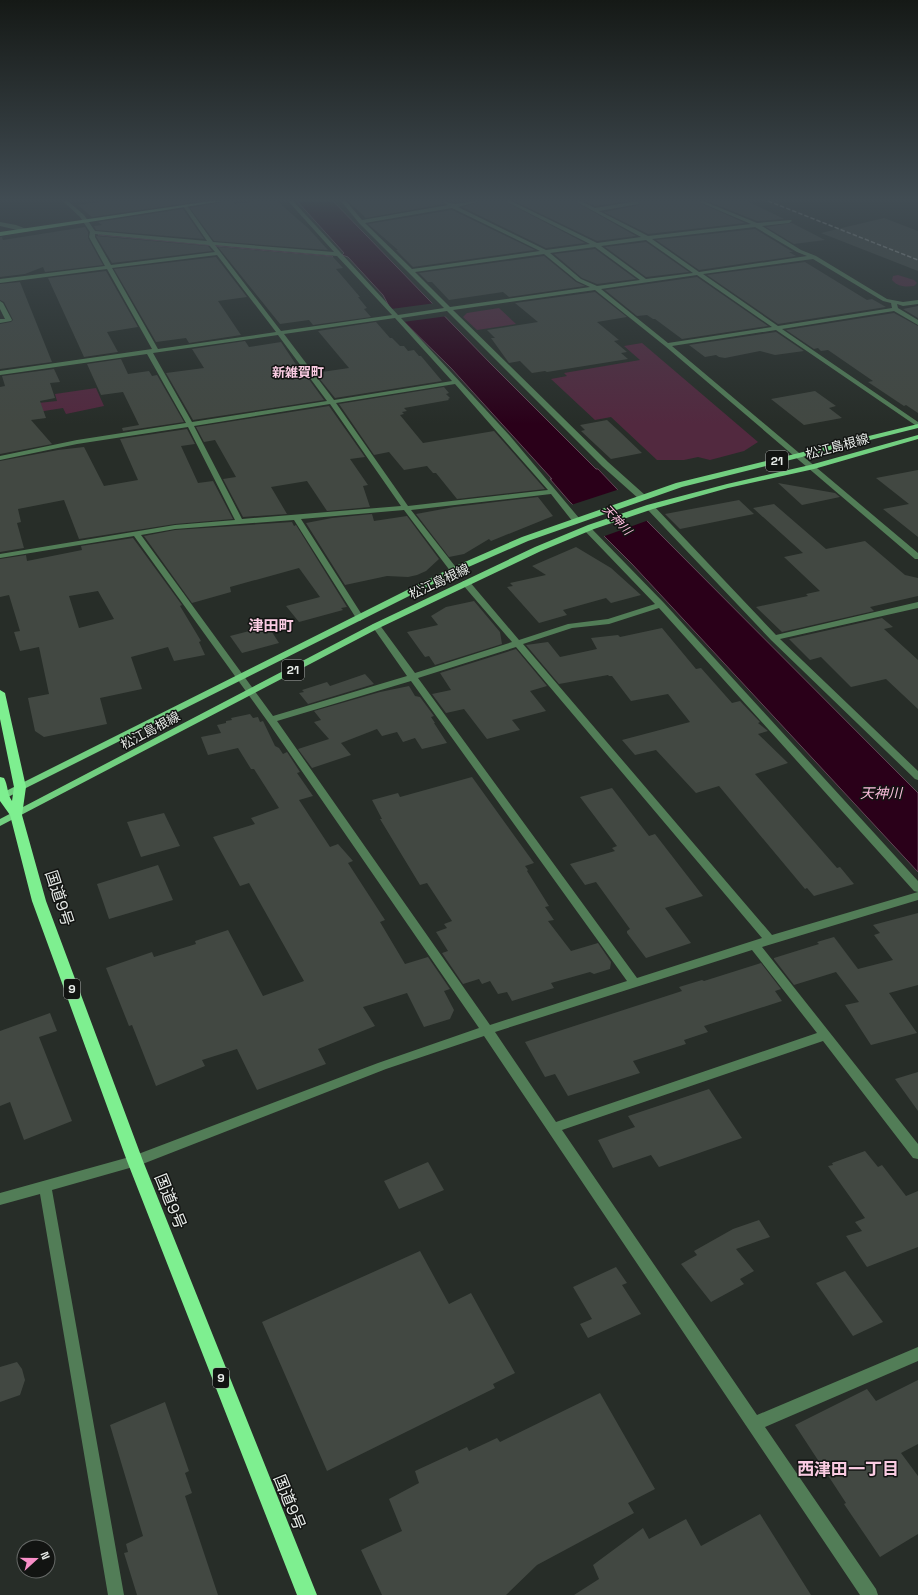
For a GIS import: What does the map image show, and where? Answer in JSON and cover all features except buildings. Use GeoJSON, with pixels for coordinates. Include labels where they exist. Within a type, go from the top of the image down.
{"type":"FeatureCollection","features":[{"type":"Feature","properties":{"kind":"highway","name":"国道9号"},"geometry":{"type":"LineString","coordinates":[[0,693],[20,787],[16,815],[39,901],[135,1161],[307,1595]]}},
{"type":"Feature","properties":{"kind":"highway","name":"国道9号"},"geometry":{"type":"LineString","coordinates":[[0,781],[2,798],[16,815]]}},
{"type":"Feature","properties":{"kind":"main road","name":"松江島根線"},"geometry":{"type":"LineString","coordinates":[[2,798],[20,787],[454,570],[525,539],[578,519],[679,485],[918,426]]}},
{"type":"Feature","properties":{"kind":"main road","name":"松江島根線"},"geometry":{"type":"LineString","coordinates":[[0,823],[376,626],[538,549],[589,528],[648,508],[811,467],[918,437]]}},
{"type":"Feature","properties":{"kind":"street"},"geometry":{"type":"LineString","coordinates":[[0,281],[44,275]]}},
{"type":"Feature","properties":{"kind":"street"},"geometry":{"type":"LineString","coordinates":[[114,275],[240,522]]}},
{"type":"Feature","properties":{"kind":"street"},"geometry":{"type":"LineString","coordinates":[[236,275],[332,402],[406,508],[454,570]]}},
{"type":"Feature","properties":{"kind":"street"},"geometry":{"type":"LineString","coordinates":[[357,275],[456,382],[578,519]]}},
{"type":"Feature","properties":{"kind":"street"},"geometry":{"type":"LineString","coordinates":[[415,275],[447,309],[639,498]]}},
{"type":"Feature","properties":{"kind":"street"},"geometry":{"type":"LineString","coordinates":[[573,275],[579,280],[596,288],[667,344],[918,557]]}},
{"type":"Feature","properties":{"kind":"street"},"geometry":{"type":"LineString","coordinates":[[637,275],[645,281]]}},
{"type":"Feature","properties":{"kind":"street"},"geometry":{"type":"LineString","coordinates":[[0,373],[682,275]]}},
{"type":"Feature","properties":{"kind":"street"},"geometry":{"type":"LineString","coordinates":[[702,275],[918,426]]}},
{"type":"Feature","properties":{"kind":"street"},"geometry":{"type":"LineString","coordinates":[[844,275],[895,306],[918,323]]}},
{"type":"Feature","properties":{"kind":"street"},"geometry":{"type":"LineString","coordinates":[[667,344],[776,327],[918,302]]}},
{"type":"Feature","properties":{"kind":"street"},"geometry":{"type":"LineString","coordinates":[[0,306],[9,320],[0,321]]}},
{"type":"Feature","properties":{"kind":"street"},"geometry":{"type":"LineString","coordinates":[[0,458],[87,439],[190,425],[456,382]]}},
{"type":"Feature","properties":{"kind":"street"},"geometry":{"type":"LineString","coordinates":[[0,556],[175,527],[406,508],[553,492]]}},
{"type":"Feature","properties":{"kind":"street"},"geometry":{"type":"LineString","coordinates":[[648,508],[774,638],[918,777]]}},
{"type":"Feature","properties":{"kind":"street"},"geometry":{"type":"LineString","coordinates":[[296,516],[360,618]]}},
{"type":"Feature","properties":{"kind":"street"},"geometry":{"type":"LineString","coordinates":[[589,528],[661,605],[918,888]]}},
{"type":"Feature","properties":{"kind":"street"},"geometry":{"type":"LineString","coordinates":[[136,533],[239,678],[271,720],[487,1030],[870,1595]]}},
{"type":"Feature","properties":{"kind":"street"},"geometry":{"type":"LineString","coordinates":[[466,583],[770,940]]}},
{"type":"Feature","properties":{"kind":"street"},"geometry":{"type":"LineString","coordinates":[[271,720],[413,677],[571,626],[609,621],[661,605]]}},
{"type":"Feature","properties":{"kind":"street"},"geometry":{"type":"LineString","coordinates":[[774,638],[918,605]]}},
{"type":"Feature","properties":{"kind":"street"},"geometry":{"type":"LineString","coordinates":[[376,626],[634,982]]}},
{"type":"Feature","properties":{"kind":"street"},"geometry":{"type":"LineString","coordinates":[[0,1199],[135,1161],[382,1066],[487,1030],[634,982],[918,896]]}},
{"type":"Feature","properties":{"kind":"street"},"geometry":{"type":"LineString","coordinates":[[755,945],[918,1154]]}},
{"type":"Feature","properties":{"kind":"street"},"geometry":{"type":"LineString","coordinates":[[553,1128],[826,1035]]}},
{"type":"Feature","properties":{"kind":"street"},"geometry":{"type":"LineString","coordinates":[[45,1186],[116,1595]]}},
{"type":"Feature","properties":{"kind":"street"},"geometry":{"type":"LineString","coordinates":[[754,1424],[918,1354]]}},
{"type":"Feature","properties":{"kind":"shaded area"},"geometry":{"type":"Polygon","coordinates":[[[899,275],[914,280],[917,283],[914,286],[899,285],[892,280],[893,276],[899,275]]]}},
{"type":"Feature","properties":{"kind":"shaded area"},"geometry":{"type":"Polygon","coordinates":[[[499,308],[516,324],[477,330],[463,317],[467,313],[499,308]]]}},
{"type":"Feature","properties":{"kind":"shaded area"},"geometry":{"type":"Polygon","coordinates":[[[642,343],[758,442],[744,451],[710,460],[698,457],[684,460],[657,460],[611,417],[595,420],[551,379],[567,376],[564,373],[640,360],[624,346],[642,343]]]}},
{"type":"Feature","properties":{"kind":"shaded area"},"geometry":{"type":"Polygon","coordinates":[[[96,388],[104,406],[66,414],[63,408],[0,418],[10,406],[57,401],[55,394],[96,388]]]}},
{"type":"Feature","properties":{"kind":"water","name":"天神川"},"geometry":{"type":"Polygon","coordinates":[[[365,275],[405,275],[491,364],[596,469],[598,469],[650,524],[918,793],[918,872],[632,564],[569,501],[550,479],[552,479],[451,368],[390,308],[383,295],[365,275]]]}},
{"type":"Feature","properties":{"kind":"pier"},"geometry":{"type":"Polygon","coordinates":[[[436,303],[448,316],[403,322],[391,309],[436,303]]]}},
{"type":"Feature","properties":{"kind":"pier"},"geometry":{"type":"Polygon","coordinates":[[[620,489],[649,520],[602,537],[571,505],[620,489]]]}},
{"type":"Feature","properties":{"kind":"district","name":"新雑賀町"},"geometry":{"type":"Point","coordinates":[298,372]}},
{"type":"Feature","properties":{"kind":"district","name":"津田町"},"geometry":{"type":"Point","coordinates":[271,626]}},
{"type":"Feature","properties":{"kind":"district","name":"西津田一丁目"},"geometry":{"type":"Point","coordinates":[848,1469]}}]}
